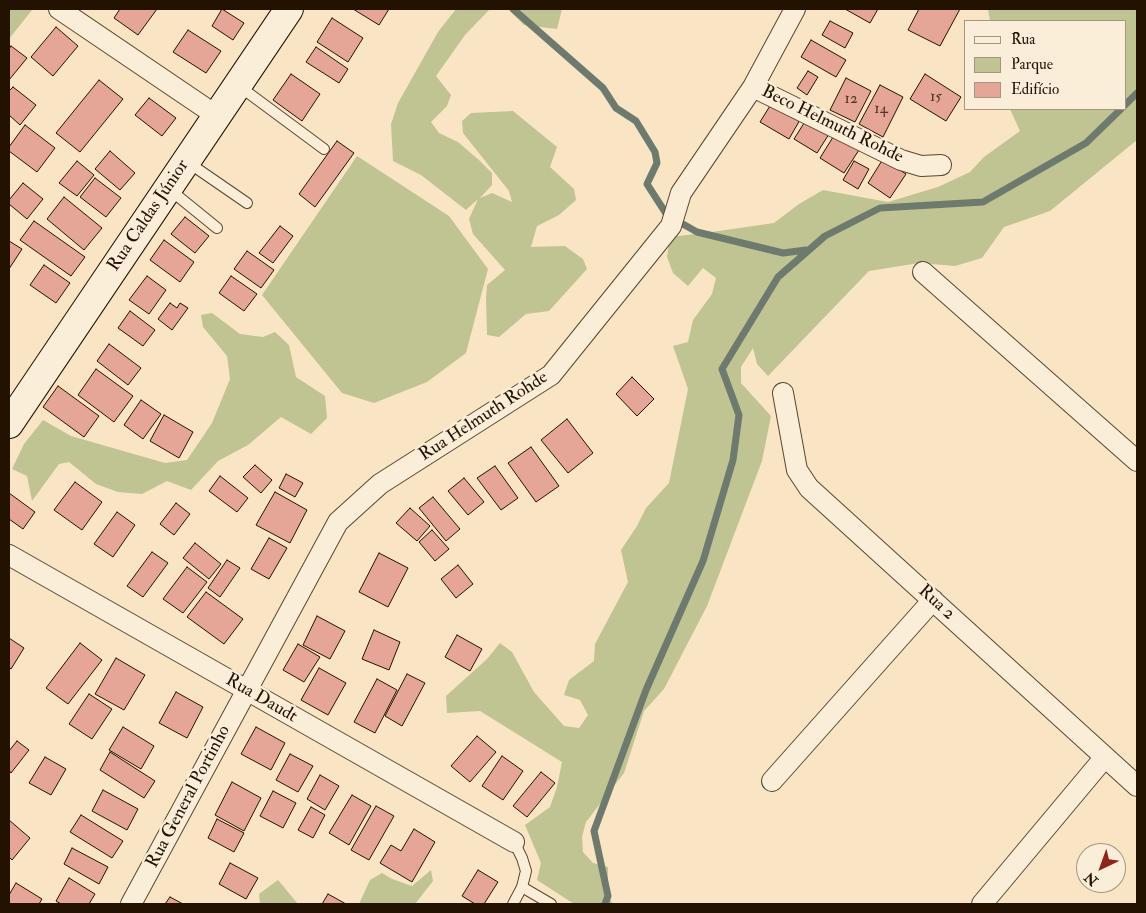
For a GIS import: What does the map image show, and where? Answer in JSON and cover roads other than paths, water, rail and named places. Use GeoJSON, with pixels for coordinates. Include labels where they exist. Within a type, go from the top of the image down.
{"type":"FeatureCollection","features":[{"type":"Feature","properties":{"kind":"street"},"geometry":{"type":"LineString","coordinates":[[58,9],[217,116]]}},
{"type":"Feature","properties":{"kind":"street","name":"Rua Caldas Júnior"},"geometry":{"type":"LineString","coordinates":[[9,424],[289,9]]}},
{"type":"Feature","properties":{"kind":"street","name":"Rua Helmuth Rohde"},"geometry":{"type":"LineString","coordinates":[[246,690],[338,522],[380,484],[551,375],[671,226],[681,193],[753,88],[795,9]]}},
{"type":"Feature","properties":{"kind":"street","name":"Beco Helmuth Rohde"},"geometry":{"type":"LineString","coordinates":[[753,88],[901,160],[921,166],[941,165]]}},
{"type":"Feature","properties":{"kind":"street"},"geometry":{"type":"LineString","coordinates":[[923,272],[1137,461]]}},
{"type":"Feature","properties":{"kind":"street","name":"Rua 2"},"geometry":{"type":"LineString","coordinates":[[784,393],[798,470],[809,488],[1137,786]]}},
{"type":"Feature","properties":{"kind":"street","name":"Rua Daudt"},"geometry":{"type":"LineString","coordinates":[[9,555],[514,842]]}},
{"type":"Feature","properties":{"kind":"street"},"geometry":{"type":"LineString","coordinates":[[772,781],[933,600]]}},
{"type":"Feature","properties":{"kind":"street","name":"Rua General Portinho"},"geometry":{"type":"LineString","coordinates":[[131,904],[246,690]]}},
{"type":"Feature","properties":{"kind":"street"},"geometry":{"type":"LineString","coordinates":[[982,904],[1105,757]]}},
{"type":"Feature","properties":{"kind":"lane"},"geometry":{"type":"LineString","coordinates":[[237,85],[324,149]]}},
{"type":"Feature","properties":{"kind":"lane"},"geometry":{"type":"LineString","coordinates":[[186,161],[247,203]]}},
{"type":"Feature","properties":{"kind":"lane"},"geometry":{"type":"LineString","coordinates":[[168,188],[217,228]]}},
{"type":"Feature","properties":{"kind":"lane"},"geometry":{"type":"LineString","coordinates":[[514,842],[526,871],[522,887],[514,904]]}},
{"type":"Feature","properties":{"kind":"lane"},"geometry":{"type":"LineString","coordinates":[[522,887],[551,904]]}},
{"type":"Feature","properties":{"kind":"waterway"},"geometry":{"type":"LineString","coordinates":[[513,9],[603,88],[616,108],[636,121],[655,152],[657,163],[647,184],[667,215],[697,232],[783,253],[806,250]]}},
{"type":"Feature","properties":{"kind":"waterway"},"geometry":{"type":"LineString","coordinates":[[1126,104],[1137,93]]}},
{"type":"Feature","properties":{"kind":"waterway"},"geometry":{"type":"LineString","coordinates":[[605,904],[608,896],[594,831],[646,690],[703,561],[733,460],[739,415],[722,369],[778,277],[825,236],[880,208],[983,202],[1086,143],[1120,110]]}}]}
